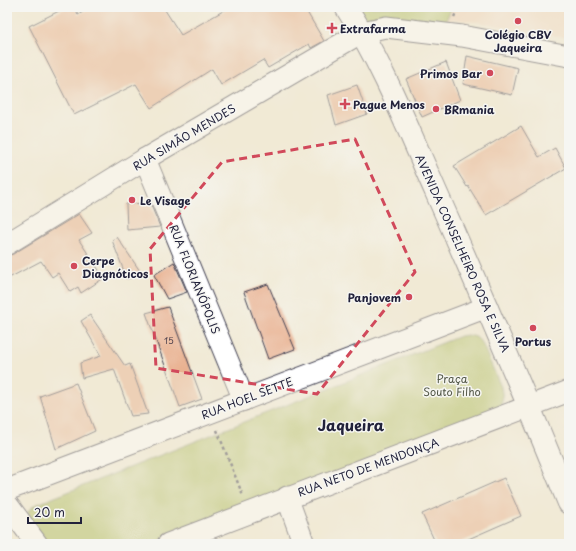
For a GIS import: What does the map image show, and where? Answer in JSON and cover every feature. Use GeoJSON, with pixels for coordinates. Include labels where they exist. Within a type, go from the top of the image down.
{"type":"FeatureCollection","features":[{"type":"Feature","properties":{"kind":"main road","name":"AVENIDA CONSELHEIRO ROSA E SILVA"},"geometry":{"type":"LineString","coordinates":[[346,7],[362,32],[385,78],[487,306],[569,503]]}},
{"type":"Feature","properties":{"kind":"street","name":"RUA SIMÃO MENDES"},"geometry":{"type":"LineString","coordinates":[[7,244],[145,159],[362,32],[386,26],[462,36],[569,56]]}},
{"type":"Feature","properties":{"kind":"street","name":"RUA FLORIANÓPOLIS"},"geometry":{"type":"LineString","coordinates":[[145,159],[244,400]]}},
{"type":"Feature","properties":{"kind":"street","name":"RUA HOEL SETTE"},"geometry":{"type":"LineString","coordinates":[[7,490],[487,306]]}},
{"type":"Feature","properties":{"kind":"street","name":"RUA NETO DE MENDONÇA"},"geometry":{"type":"LineString","coordinates":[[168,544],[249,512],[392,460],[569,391]]}},
{"type":"Feature","properties":{"kind":"street"},"geometry":{"type":"LineString","coordinates":[[287,498],[304,544]]}},
{"type":"Feature","properties":{"kind":"street"},"geometry":{"type":"LineString","coordinates":[[7,504],[37,544]]}},
{"type":"Feature","properties":{"kind":"path"},"geometry":{"type":"LineString","coordinates":[[210,412],[249,512]]}},
{"type":"Feature","properties":{"kind":"highlighted area"},"geometry":{"type":"Polygon","coordinates":[[[355,139],[415,272],[317,394],[156,368],[150,249],[222,162],[355,139]]]}},
{"type":"Feature","properties":{"kind":"shaded area","name":"Colégio CBV Jaqueira"},"geometry":{"type":"Polygon","coordinates":[[[452,7],[569,7],[569,38],[452,19],[443,27],[452,7]]]}},
{"type":"Feature","properties":{"kind":"green space"},"geometry":{"type":"Polygon","coordinates":[[[356,7],[452,7],[443,27],[364,19],[356,7]]]}},
{"type":"Feature","properties":{"kind":"green space","name":"Praça Souto Filho"},"geometry":{"type":"Polygon","coordinates":[[[468,335],[476,337],[482,343],[501,387],[503,398],[500,408],[303,487],[152,544],[41,544],[27,514],[35,505],[460,336],[468,335]]]}},
{"type":"Feature","properties":{"kind":"building"},"geometry":{"type":"Polygon","coordinates":[[[67,7],[75,7],[78,15],[91,7],[163,7],[181,35],[230,7],[304,7],[324,41],[311,48],[309,44],[268,68],[263,60],[221,85],[212,69],[151,108],[136,84],[74,115],[29,26],[67,7]]]}},
{"type":"Feature","properties":{"kind":"building"},"geometry":{"type":"Polygon","coordinates":[[[467,56],[518,68],[512,95],[463,84],[467,56]]]}},
{"type":"Feature","properties":{"kind":"building"},"geometry":{"type":"Polygon","coordinates":[[[446,62],[460,100],[422,117],[406,79],[446,62]]]}},
{"type":"Feature","properties":{"kind":"building"},"geometry":{"type":"Polygon","coordinates":[[[357,85],[367,114],[336,125],[328,95],[357,85]]]}},
{"type":"Feature","properties":{"kind":"building"},"geometry":{"type":"Polygon","coordinates":[[[521,126],[539,157],[555,148],[566,168],[486,215],[454,166],[521,126]]]}},
{"type":"Feature","properties":{"kind":"building"},"geometry":{"type":"Polygon","coordinates":[[[150,203],[160,227],[127,230],[126,204],[150,203]]]}},
{"type":"Feature","properties":{"kind":"building"},"geometry":{"type":"Polygon","coordinates":[[[79,214],[92,233],[79,240],[104,278],[81,293],[78,287],[70,292],[58,273],[52,277],[41,261],[7,279],[7,256],[13,254],[79,214]]]}},
{"type":"Feature","properties":{"kind":"building"},"geometry":{"type":"Polygon","coordinates":[[[117,237],[142,274],[127,279],[112,240],[117,237]]]}},
{"type":"Feature","properties":{"kind":"building"},"geometry":{"type":"Polygon","coordinates":[[[174,262],[187,292],[167,299],[154,275],[174,262]]]}},
{"type":"Feature","properties":{"kind":"building"},"geometry":{"type":"Polygon","coordinates":[[[268,284],[295,349],[268,359],[244,292],[268,284]]]}},
{"type":"Feature","properties":{"kind":"building"},"geometry":{"type":"Polygon","coordinates":[[[168,307],[202,399],[180,407],[146,313],[168,307]]]}},
{"type":"Feature","properties":{"kind":"building"},"geometry":{"type":"Polygon","coordinates":[[[90,315],[125,366],[130,364],[148,414],[131,416],[114,369],[82,378],[80,363],[101,356],[81,321],[90,315]]]}},
{"type":"Feature","properties":{"kind":"building"},"geometry":{"type":"Polygon","coordinates":[[[76,383],[95,431],[56,449],[40,396],[76,383]]]}},
{"type":"Feature","properties":{"kind":"building"},"geometry":{"type":"Polygon","coordinates":[[[504,478],[521,516],[457,544],[436,544],[422,514],[504,478]]]}},
{"type":"Feature","properties":{"kind":"place","name":"Colégio CBV Jaqueira"},"geometry":{"type":"Point","coordinates":[518,21]}},
{"type":"Feature","properties":{"kind":"place","name":"Extrafarma"},"geometry":{"type":"Point","coordinates":[332,28]}},
{"type":"Feature","properties":{"kind":"place","name":"Primos Bar"},"geometry":{"type":"Point","coordinates":[490,73]}},
{"type":"Feature","properties":{"kind":"place","name":"Pague Menos"},"geometry":{"type":"Point","coordinates":[345,104]}},
{"type":"Feature","properties":{"kind":"place","name":"BRmania"},"geometry":{"type":"Point","coordinates":[436,109]}},
{"type":"Feature","properties":{"kind":"place","name":"Le Visage"},"geometry":{"type":"Point","coordinates":[132,200]}},
{"type":"Feature","properties":{"kind":"place","name":"Cerpe Diagnóticos"},"geometry":{"type":"Point","coordinates":[74,266]}},
{"type":"Feature","properties":{"kind":"place","name":"Panjovem"},"geometry":{"type":"Point","coordinates":[409,297]}},
{"type":"Feature","properties":{"kind":"place","name":"Portus"},"geometry":{"type":"Point","coordinates":[533,328]}},
{"type":"Feature","properties":{"kind":"district","name":"Jaqueira"},"geometry":{"type":"Point","coordinates":[351,424]}}]}
